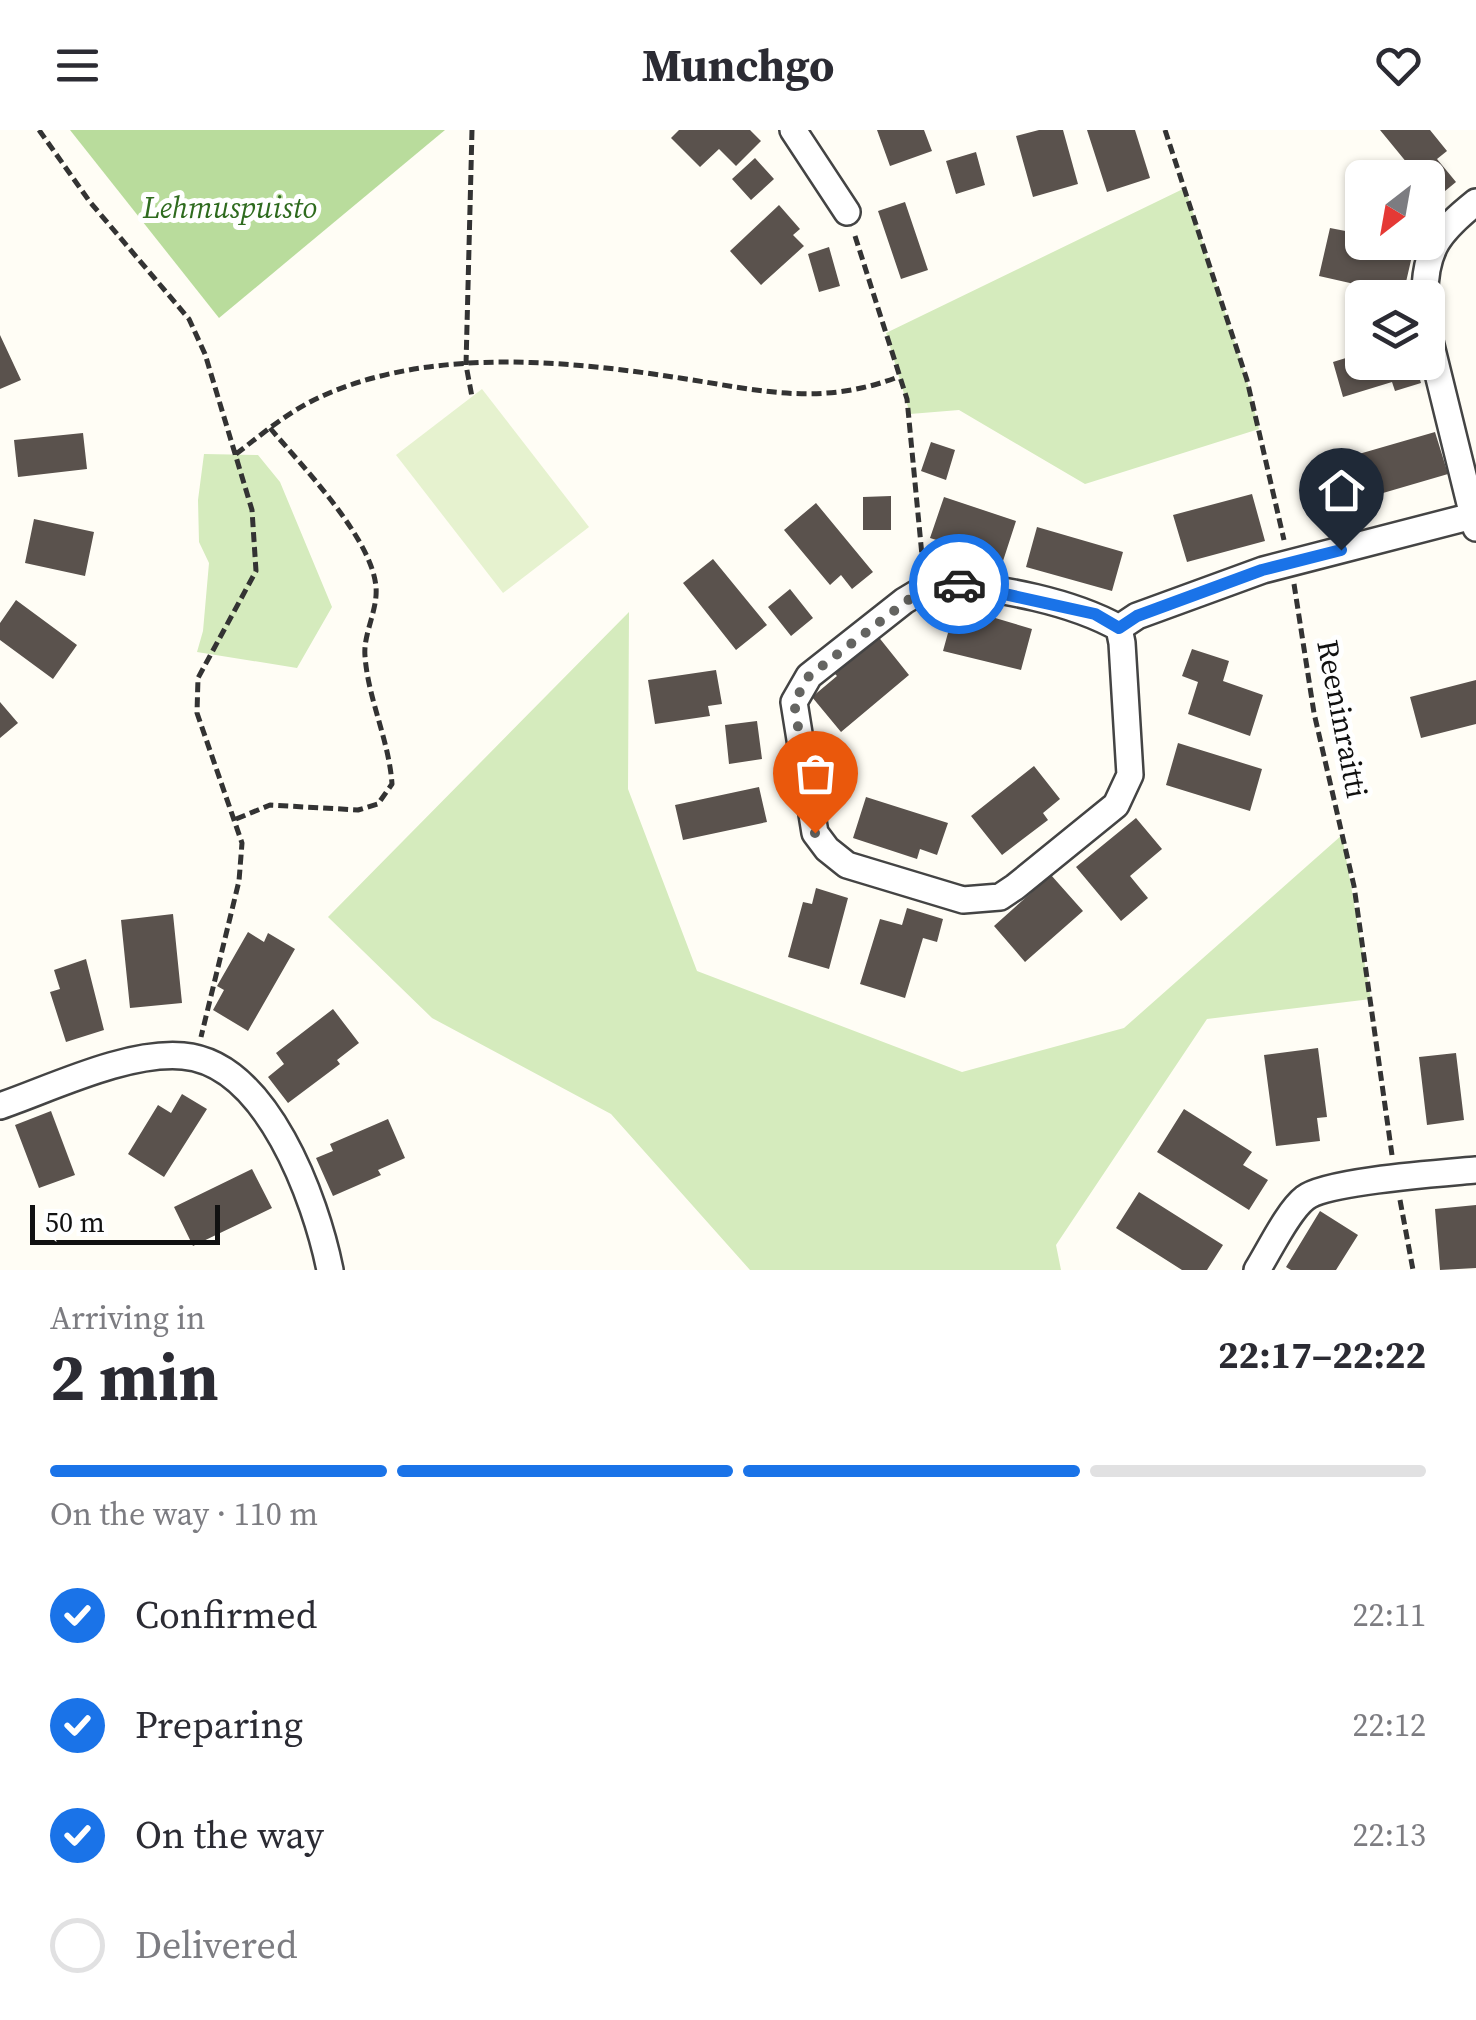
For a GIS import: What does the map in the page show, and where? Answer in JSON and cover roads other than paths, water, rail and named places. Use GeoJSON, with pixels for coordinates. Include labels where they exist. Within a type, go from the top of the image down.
{"type":"FeatureCollection","features":[{"type":"Feature","properties":{"kind":"street"},"geometry":{"type":"LineString","coordinates":[[797,131],[847,212]]}},
{"type":"Feature","properties":{"kind":"street"},"geometry":{"type":"LineString","coordinates":[[1427,280],[1429,255],[1443,229],[1476,202]]}},
{"type":"Feature","properties":{"kind":"street"},"geometry":{"type":"LineString","coordinates":[[1119,628],[1137,616],[1288,564],[1475,519],[1440,380]]}},
{"type":"Feature","properties":{"kind":"street"},"geometry":{"type":"LineString","coordinates":[[947,582],[983,587],[1095,614],[1119,628],[1130,774],[1126,788],[1116,804],[1000,898],[962,900],[847,865],[815,833],[794,702],[809,676],[924,588],[947,582]]}},
{"type":"Feature","properties":{"kind":"street"},"geometry":{"type":"LineString","coordinates":[[0,1106],[122,1064],[162,1056],[185,1056],[213,1066],[242,1086],[277,1127],[306,1186],[330,1270]]}},
{"type":"Feature","properties":{"kind":"street"},"geometry":{"type":"LineString","coordinates":[[1257,1270],[1302,1200],[1314,1192],[1476,1170]]}},
{"type":"Feature","properties":{"kind":"park label","name":"Lehmuspuisto"},"geometry":{"type":"Point","coordinates":[230,208]}}]}
